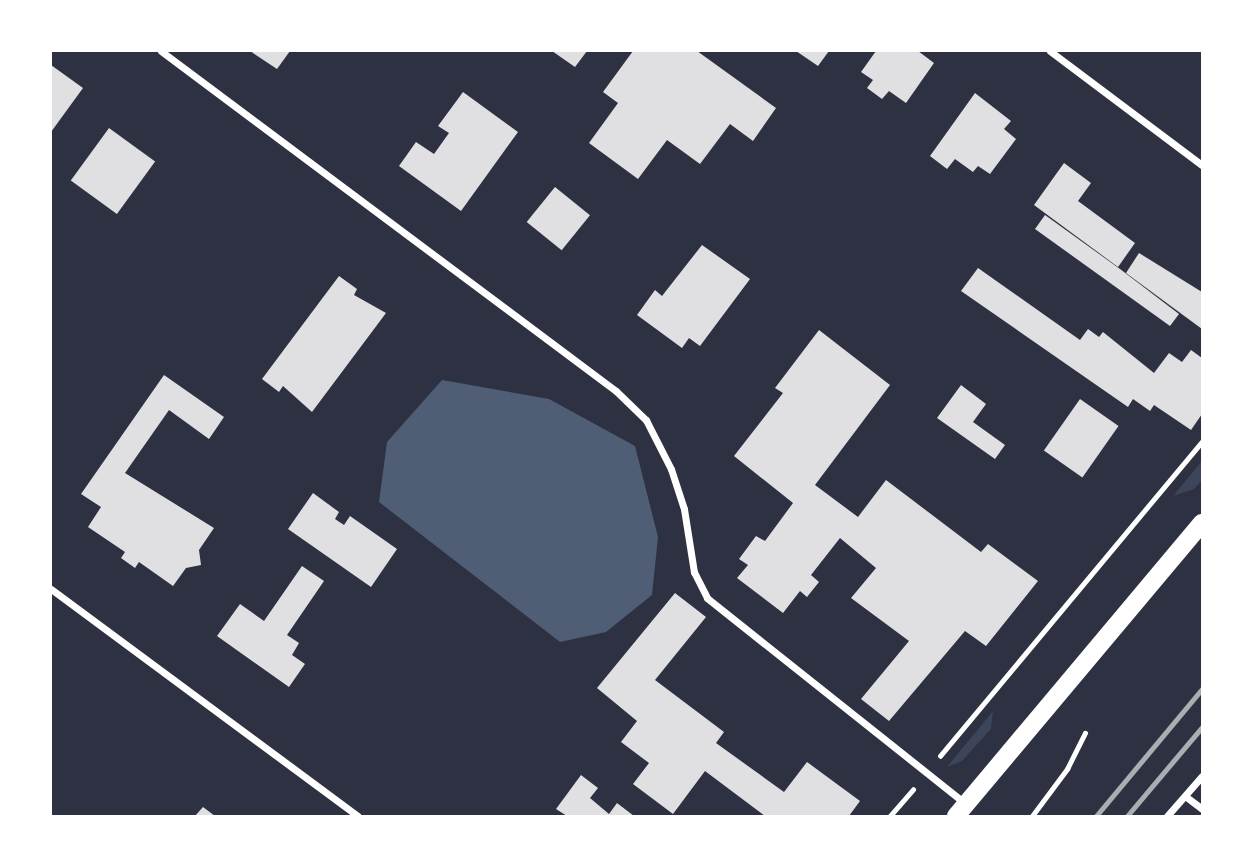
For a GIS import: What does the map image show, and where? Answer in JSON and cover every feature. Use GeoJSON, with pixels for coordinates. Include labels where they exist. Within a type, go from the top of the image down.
{"type":"FeatureCollection","features":[{"type":"Feature","properties":{"kind":"main road"},"geometry":{"type":"LineString","coordinates":[[961,810],[1202,523]]}},
{"type":"Feature","properties":{"kind":"street"},"geometry":{"type":"LineString","coordinates":[[161,51],[616,391],[646,419],[671,469],[684,509],[694,572],[706,598],[763,647],[927,772],[961,810]]}},
{"type":"Feature","properties":{"kind":"street"},"geometry":{"type":"LineString","coordinates":[[1050,51],[1202,165]]}},
{"type":"Feature","properties":{"kind":"street"},"geometry":{"type":"LineString","coordinates":[[51,589],[358,816]]}},
{"type":"Feature","properties":{"kind":"street"},"geometry":{"type":"LineString","coordinates":[[1167,816],[1202,776]]}},
{"type":"Feature","properties":{"kind":"street"},"geometry":{"type":"LineString","coordinates":[[1185,796],[1202,809]]}},
{"type":"Feature","properties":{"kind":"path"},"geometry":{"type":"LineString","coordinates":[[890,816],[1202,442]]}},
{"type":"Feature","properties":{"kind":"path"},"geometry":{"type":"LineString","coordinates":[[1032,816],[1067,769],[1085,733]]}},
{"type":"Feature","properties":{"kind":"shaded area"},"geometry":{"type":"Polygon","coordinates":[[[442,380],[549,399],[635,446],[658,537],[652,595],[606,632],[560,642],[379,502],[387,442],[442,380]]]}},
{"type":"Feature","properties":{"kind":"shaded area"},"geometry":{"type":"Polygon","coordinates":[[[1202,461],[1202,480],[1194,489],[1173,496],[1202,461]]]}},
{"type":"Feature","properties":{"kind":"shaded area"},"geometry":{"type":"Polygon","coordinates":[[[993,711],[991,729],[962,761],[947,767],[993,711]]]}},
{"type":"Feature","properties":{"kind":"building"},"geometry":{"type":"Polygon","coordinates":[[[250,51],[290,51],[277,69],[250,51]]]}},
{"type":"Feature","properties":{"kind":"building"},"geometry":{"type":"Polygon","coordinates":[[[552,51],[587,51],[575,67],[552,51]]]}},
{"type":"Feature","properties":{"kind":"building"},"geometry":{"type":"Polygon","coordinates":[[[633,51],[697,51],[776,108],[753,141],[730,124],[700,164],[667,140],[638,179],[589,143],[618,103],[603,92],[633,51]]]}},
{"type":"Feature","properties":{"kind":"building"},"geometry":{"type":"Polygon","coordinates":[[[796,51],[829,51],[818,66],[796,51]]]}},
{"type":"Feature","properties":{"kind":"building"},"geometry":{"type":"Polygon","coordinates":[[[876,51],[918,51],[934,63],[906,103],[889,91],[882,99],[867,88],[873,80],[861,72],[876,51]]]}},
{"type":"Feature","properties":{"kind":"building"},"geometry":{"type":"Polygon","coordinates":[[[51,65],[83,88],[51,132],[51,65]]]}},
{"type":"Feature","properties":{"kind":"building"},"geometry":{"type":"Polygon","coordinates":[[[463,92],[518,132],[461,211],[399,166],[416,142],[434,154],[449,133],[438,126],[463,92]]]}},
{"type":"Feature","properties":{"kind":"building"},"geometry":{"type":"Polygon","coordinates":[[[975,93],[1011,121],[1004,129],[1016,139],[990,174],[978,166],[973,172],[955,159],[947,169],[930,156],[975,93]]]}},
{"type":"Feature","properties":{"kind":"building"},"geometry":{"type":"Polygon","coordinates":[[[109,128],[155,162],[117,214],[71,181],[109,128]]]}},
{"type":"Feature","properties":{"kind":"building"},"geometry":{"type":"Polygon","coordinates":[[[1064,163],[1091,183],[1078,201],[1135,243],[1118,267],[1034,205],[1064,163]]]}},
{"type":"Feature","properties":{"kind":"building"},"geometry":{"type":"Polygon","coordinates":[[[555,187],[590,215],[562,250],[527,222],[555,187]]]}},
{"type":"Feature","properties":{"kind":"building"},"geometry":{"type":"Polygon","coordinates":[[[1045,215],[1179,314],[1170,326],[1035,229],[1045,215]]]}},
{"type":"Feature","properties":{"kind":"building"},"geometry":{"type":"Polygon","coordinates":[[[702,245],[750,279],[700,346],[689,338],[682,348],[637,315],[655,290],[662,296],[702,245]]]}},
{"type":"Feature","properties":{"kind":"building"},"geometry":{"type":"Polygon","coordinates":[[[1139,253],[1202,292],[1202,329],[1126,273],[1139,253]]]}},
{"type":"Feature","properties":{"kind":"building"},"geometry":{"type":"Polygon","coordinates":[[[978,268],[1080,340],[1088,329],[1099,337],[1103,332],[1154,373],[1169,353],[1182,362],[1191,350],[1202,358],[1202,414],[1191,430],[1154,405],[1150,411],[1133,399],[1128,407],[961,291],[978,268]]]}},
{"type":"Feature","properties":{"kind":"building"},"geometry":{"type":"Polygon","coordinates":[[[339,276],[357,289],[354,295],[386,313],[312,412],[283,386],[279,392],[262,379],[339,276]]]}},
{"type":"Feature","properties":{"kind":"building"},"geometry":{"type":"Polygon","coordinates":[[[819,330],[890,385],[815,485],[858,517],[886,480],[981,552],[988,544],[1038,581],[986,646],[965,631],[889,721],[861,699],[909,641],[851,598],[876,568],[840,538],[811,575],[819,582],[807,597],[800,591],[783,613],[737,578],[748,565],[739,559],[756,536],[765,541],[793,503],[734,456],[783,393],[775,388],[819,330]]]}},
{"type":"Feature","properties":{"kind":"building"},"geometry":{"type":"Polygon","coordinates":[[[164,375],[224,417],[209,439],[169,410],[125,473],[214,528],[199,550],[201,565],[186,568],[173,586],[139,562],[135,568],[121,558],[125,552],[88,527],[101,507],[81,494],[164,375]]]}},
{"type":"Feature","properties":{"kind":"building"},"geometry":{"type":"Polygon","coordinates":[[[961,385],[986,404],[973,422],[1005,445],[995,459],[937,418],[961,385]]]}},
{"type":"Feature","properties":{"kind":"building"},"geometry":{"type":"Polygon","coordinates":[[[1080,399],[1119,426],[1082,478],[1044,451],[1080,399]]]}},
{"type":"Feature","properties":{"kind":"building"},"geometry":{"type":"Polygon","coordinates":[[[313,493],[339,512],[335,519],[344,525],[350,516],[397,549],[371,587],[288,529],[313,493]]]}},
{"type":"Feature","properties":{"kind":"building"},"geometry":{"type":"Polygon","coordinates":[[[302,566],[324,581],[287,635],[299,643],[292,655],[305,664],[289,687],[217,636],[240,604],[264,621],[302,566]]]}},
{"type":"Feature","properties":{"kind":"building"},"geometry":{"type":"Polygon","coordinates":[[[675,593],[706,617],[655,680],[724,732],[716,743],[784,792],[807,762],[860,801],[849,816],[765,816],[705,771],[673,814],[633,784],[649,763],[621,742],[637,721],[597,688],[675,593]]]}},
{"type":"Feature","properties":{"kind":"building"},"geometry":{"type":"Polygon","coordinates":[[[581,775],[598,788],[590,798],[609,814],[617,803],[634,816],[567,816],[556,809],[581,775]]]}},
{"type":"Feature","properties":{"kind":"building"},"geometry":{"type":"Polygon","coordinates":[[[203,807],[215,816],[195,816],[203,807]]]}},
{"type":"Feature","properties":{"kind":"railway"},"geometry":{"type":"LineString","coordinates":[[1096,816],[1202,689]]}},
{"type":"Feature","properties":{"kind":"railway"},"geometry":{"type":"LineString","coordinates":[[1127,816],[1202,727]]}}]}
